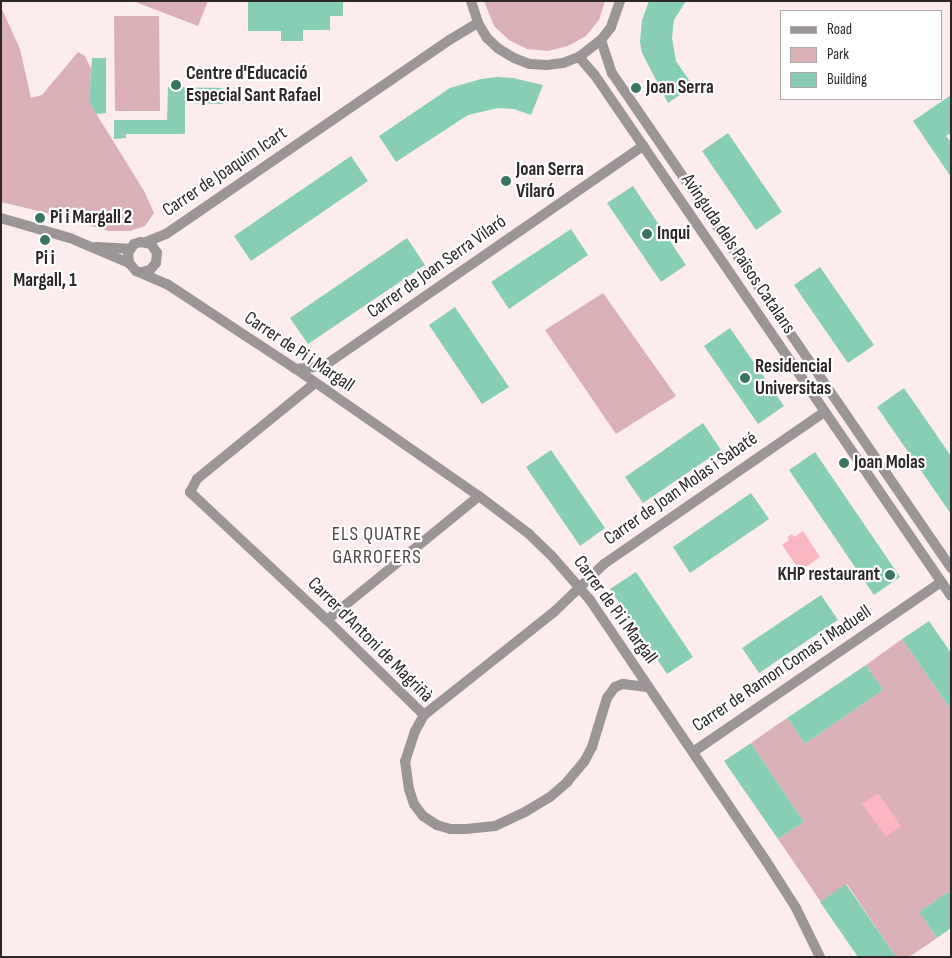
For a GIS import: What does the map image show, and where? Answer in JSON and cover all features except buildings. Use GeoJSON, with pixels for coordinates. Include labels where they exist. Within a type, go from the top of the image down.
{"type":"FeatureCollection","features":[{"type":"Feature","properties":{"kind":"street"},"geometry":{"type":"LineString","coordinates":[[471,1],[478,24],[487,38],[499,50],[530,64],[547,65],[564,63],[579,57],[601,40],[611,26],[620,1]]}},
{"type":"Feature","properties":{"kind":"street","name":"Carrer de Joaquim Icart"},"geometry":{"type":"LineString","coordinates":[[146,242],[166,234],[451,39],[478,24]]}},
{"type":"Feature","properties":{"kind":"street","name":"Avinguda dels Països Catalans"},"geometry":{"type":"LineString","coordinates":[[601,40],[612,73],[951,568]]}},
{"type":"Feature","properties":{"kind":"street","name":"Avinguda dels Països Catalans"},"geometry":{"type":"LineString","coordinates":[[579,57],[594,74],[951,596]]}},
{"type":"Feature","properties":{"kind":"street","name":"Carrer de Joan Serra Vilaró"},"geometry":{"type":"LineString","coordinates":[[296,369],[324,366],[643,146]]}},
{"type":"Feature","properties":{"kind":"street","name":"Carrer de Pi i Margall"},"geometry":{"type":"LineString","coordinates":[[1,218],[70,238],[128,263],[132,268],[167,284],[296,369],[479,496],[529,534],[579,586],[649,687],[796,908],[820,957]]}},
{"type":"Feature","properties":{"kind":"street","name":"Carrer de Joaquim Icart"},"geometry":{"type":"LineString","coordinates":[[156,258],[166,234]]}},
{"type":"Feature","properties":{"kind":"street","name":"Carrer de Pi i Margall"},"geometry":{"type":"LineString","coordinates":[[90,246],[130,249],[134,244],[146,242],[151,244],[167,284]]}},
{"type":"Feature","properties":{"kind":"street"},"geometry":{"type":"LineString","coordinates":[[128,263],[130,249]]}},
{"type":"Feature","properties":{"kind":"street"},"geometry":{"type":"LineString","coordinates":[[142,272],[150,270],[156,258]]}},
{"type":"Feature","properties":{"kind":"street","name":"Carrer d'Antoni de Magriñà"},"geometry":{"type":"LineString","coordinates":[[316,383],[197,479],[190,492],[327,620],[424,715],[415,731],[405,761],[408,790],[414,804],[423,816],[436,825],[466,830],[494,826],[510,820],[550,797],[567,782],[584,762],[592,747],[607,698],[615,687],[623,684],[649,687]]}},
{"type":"Feature","properties":{"kind":"street","name":"Carrer de Joan Molas i Sabaté"},"geometry":{"type":"LineString","coordinates":[[424,715],[555,611],[604,564],[824,412]]}},
{"type":"Feature","properties":{"kind":"street"},"geometry":{"type":"LineString","coordinates":[[327,620],[479,496]]}},
{"type":"Feature","properties":{"kind":"street","name":"Carrer de Ramon Comas i Maduell"},"geometry":{"type":"LineString","coordinates":[[693,752],[941,582]]}},
{"type":"Feature","properties":{"kind":"green space"},"geometry":{"type":"Polygon","coordinates":[[[133,1],[208,1],[198,26],[133,1]]]}},
{"type":"Feature","properties":{"kind":"green space"},"geometry":{"type":"Polygon","coordinates":[[[484,1],[605,1],[599,20],[586,36],[568,46],[548,51],[527,49],[509,40],[494,26],[484,1]]]}},
{"type":"Feature","properties":{"kind":"green space"},"geometry":{"type":"Polygon","coordinates":[[[1,7],[20,49],[31,98],[42,95],[78,52],[85,56],[91,69],[89,102],[144,191],[154,213],[145,226],[130,231],[108,231],[63,217],[1,202],[1,7]]]}},
{"type":"Feature","properties":{"kind":"green space"},"geometry":{"type":"Polygon","coordinates":[[[114,16],[159,16],[160,111],[115,111],[114,16]]]}},
{"type":"Feature","properties":{"kind":"green space"},"geometry":{"type":"Polygon","coordinates":[[[603,293],[676,396],[616,434],[545,330],[603,293]]]}},
{"type":"Feature","properties":{"kind":"green space"},"geometry":{"type":"Polygon","coordinates":[[[902,639],[951,710],[951,890],[919,912],[937,938],[909,957],[896,957],[847,884],[821,902],[778,839],[804,822],[751,743],[787,718],[805,744],[883,690],[866,665],[902,639]]]}},
{"type":"Feature","properties":{"kind":"shaded area"},"geometry":{"type":"Polygon","coordinates":[[[803,531],[820,557],[800,571],[782,545],[789,540],[787,537],[792,534],[794,537],[803,531]]]}},
{"type":"Feature","properties":{"kind":"shaded area"},"geometry":{"type":"Polygon","coordinates":[[[878,793],[901,826],[886,837],[862,804],[878,793]]]}},
{"type":"Feature","properties":{"kind":"place","name":"Centre d'Educació Especial Sant Rafael"},"geometry":{"type":"Point","coordinates":[176,85]}},
{"type":"Feature","properties":{"kind":"place","name":"Joan Serra"},"geometry":{"type":"Point","coordinates":[636,88]}},
{"type":"Feature","properties":{"kind":"place","name":"Joan Serra Vilaró"},"geometry":{"type":"Point","coordinates":[506,181]}},
{"type":"Feature","properties":{"kind":"place","name":"Pi i Margall 2"},"geometry":{"type":"Point","coordinates":[40,218]}},
{"type":"Feature","properties":{"kind":"place","name":"Inqui"},"geometry":{"type":"Point","coordinates":[647,234]}},
{"type":"Feature","properties":{"kind":"place","name":"Pi i Margall, 1"},"geometry":{"type":"Point","coordinates":[45,240]}},
{"type":"Feature","properties":{"kind":"place","name":"Residencial Universitas"},"geometry":{"type":"Point","coordinates":[745,378]}},
{"type":"Feature","properties":{"kind":"place","name":"Joan Molas"},"geometry":{"type":"Point","coordinates":[844,463]}},
{"type":"Feature","properties":{"kind":"place","name":"KHP restaurant"},"geometry":{"type":"Point","coordinates":[890,575]}},
{"type":"Feature","properties":{"kind":"district","name":"ELS QUATRE GARROFERS"},"geometry":{"type":"Point","coordinates":[377,546]}}]}
